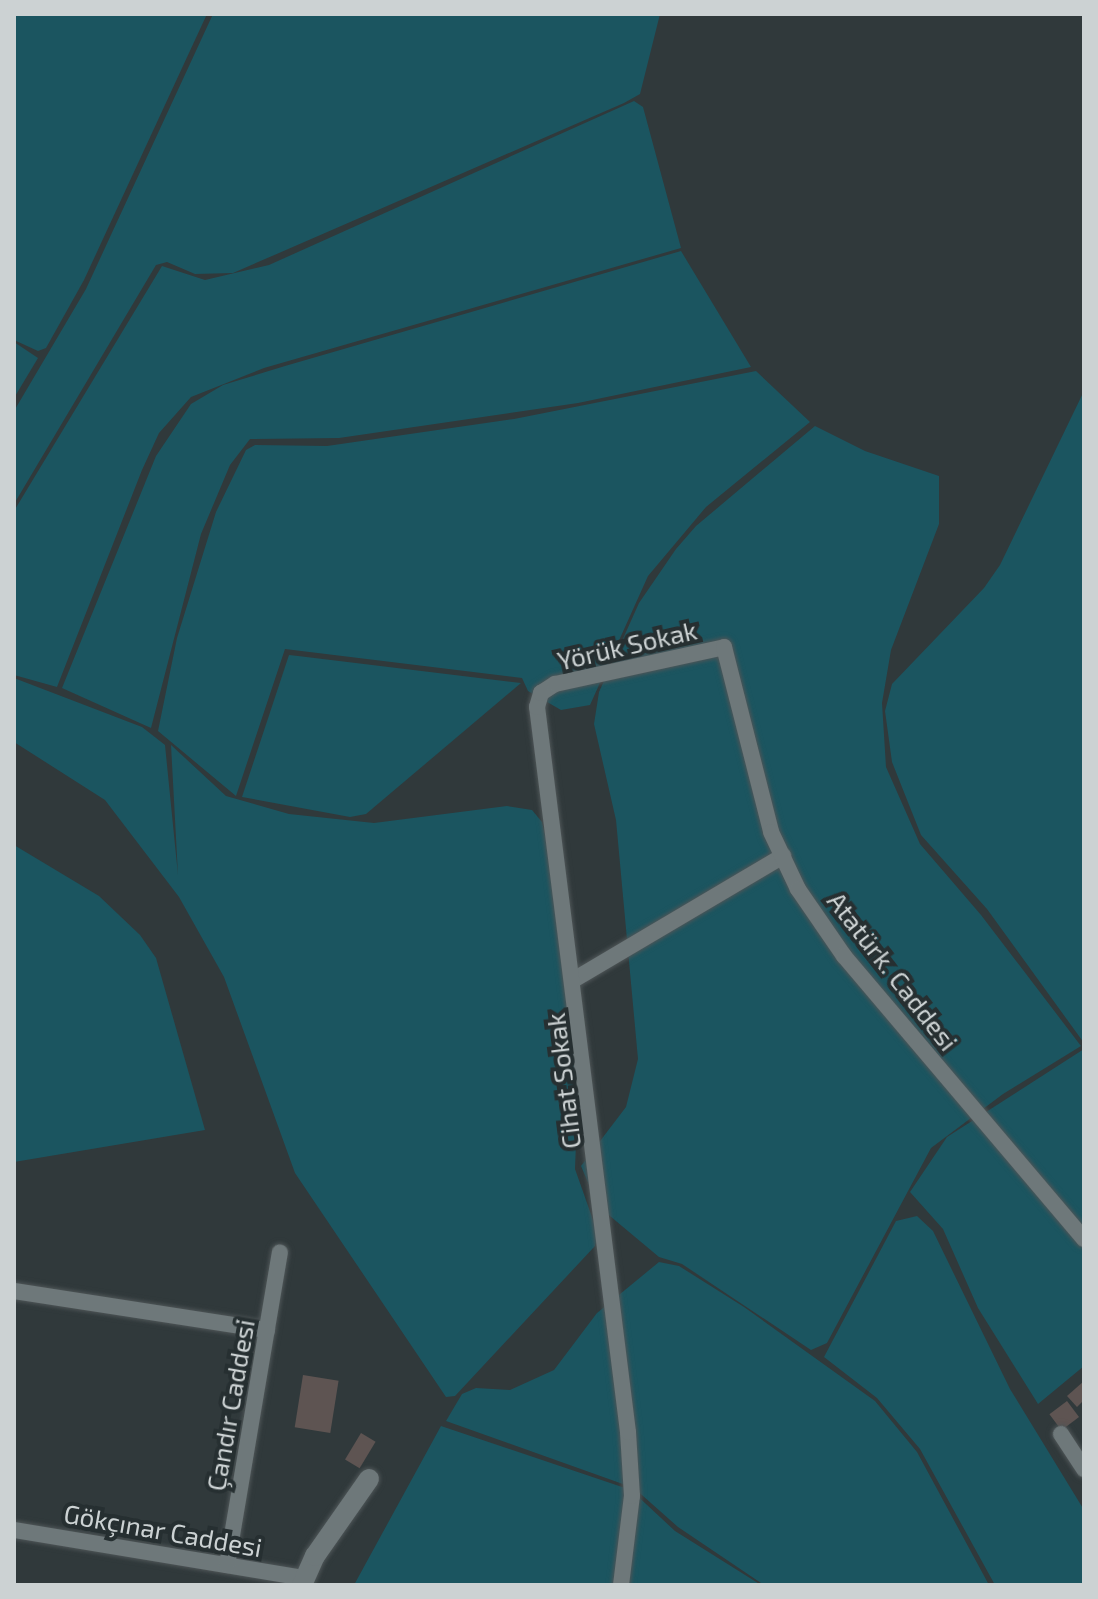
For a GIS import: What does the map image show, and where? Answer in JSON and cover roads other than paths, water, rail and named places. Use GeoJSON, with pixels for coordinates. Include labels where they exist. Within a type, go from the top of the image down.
{"type":"FeatureCollection","features":[{"type":"Feature","properties":{"kind":"street","name":"Yörük Sokak"},"geometry":{"type":"LineString","coordinates":[[541,693],[555,684],[724,647]]}},
{"type":"Feature","properties":{"kind":"street","name":"Atatürk. Caddesi"},"geometry":{"type":"LineString","coordinates":[[724,647],[771,832],[783,856],[844,956],[1084,1239]]}},
{"type":"Feature","properties":{"kind":"street","name":"Cihat Sokak"},"geometry":{"type":"LineString","coordinates":[[541,693],[537,707],[575,979],[630,1464],[632,1496],[621,1585]]}},
{"type":"Feature","properties":{"kind":"street"},"geometry":{"type":"LineString","coordinates":[[575,979],[783,856]]}},
{"type":"Feature","properties":{"kind":"street","name":"Çandır Caddesi"},"geometry":{"type":"LineString","coordinates":[[227,1565],[280,1252]]}},
{"type":"Feature","properties":{"kind":"street"},"geometry":{"type":"LineString","coordinates":[[14,1291],[267,1330]]}},
{"type":"Feature","properties":{"kind":"street"},"geometry":{"type":"LineString","coordinates":[[1061,1434],[1084,1469]]}},
{"type":"Feature","properties":{"kind":"street"},"geometry":{"type":"LineString","coordinates":[[303,1582],[369,1479]]}},
{"type":"Feature","properties":{"kind":"street","name":"Gökçınar Caddesi"},"geometry":{"type":"LineString","coordinates":[[14,1530],[227,1565],[303,1582]]}}]}
